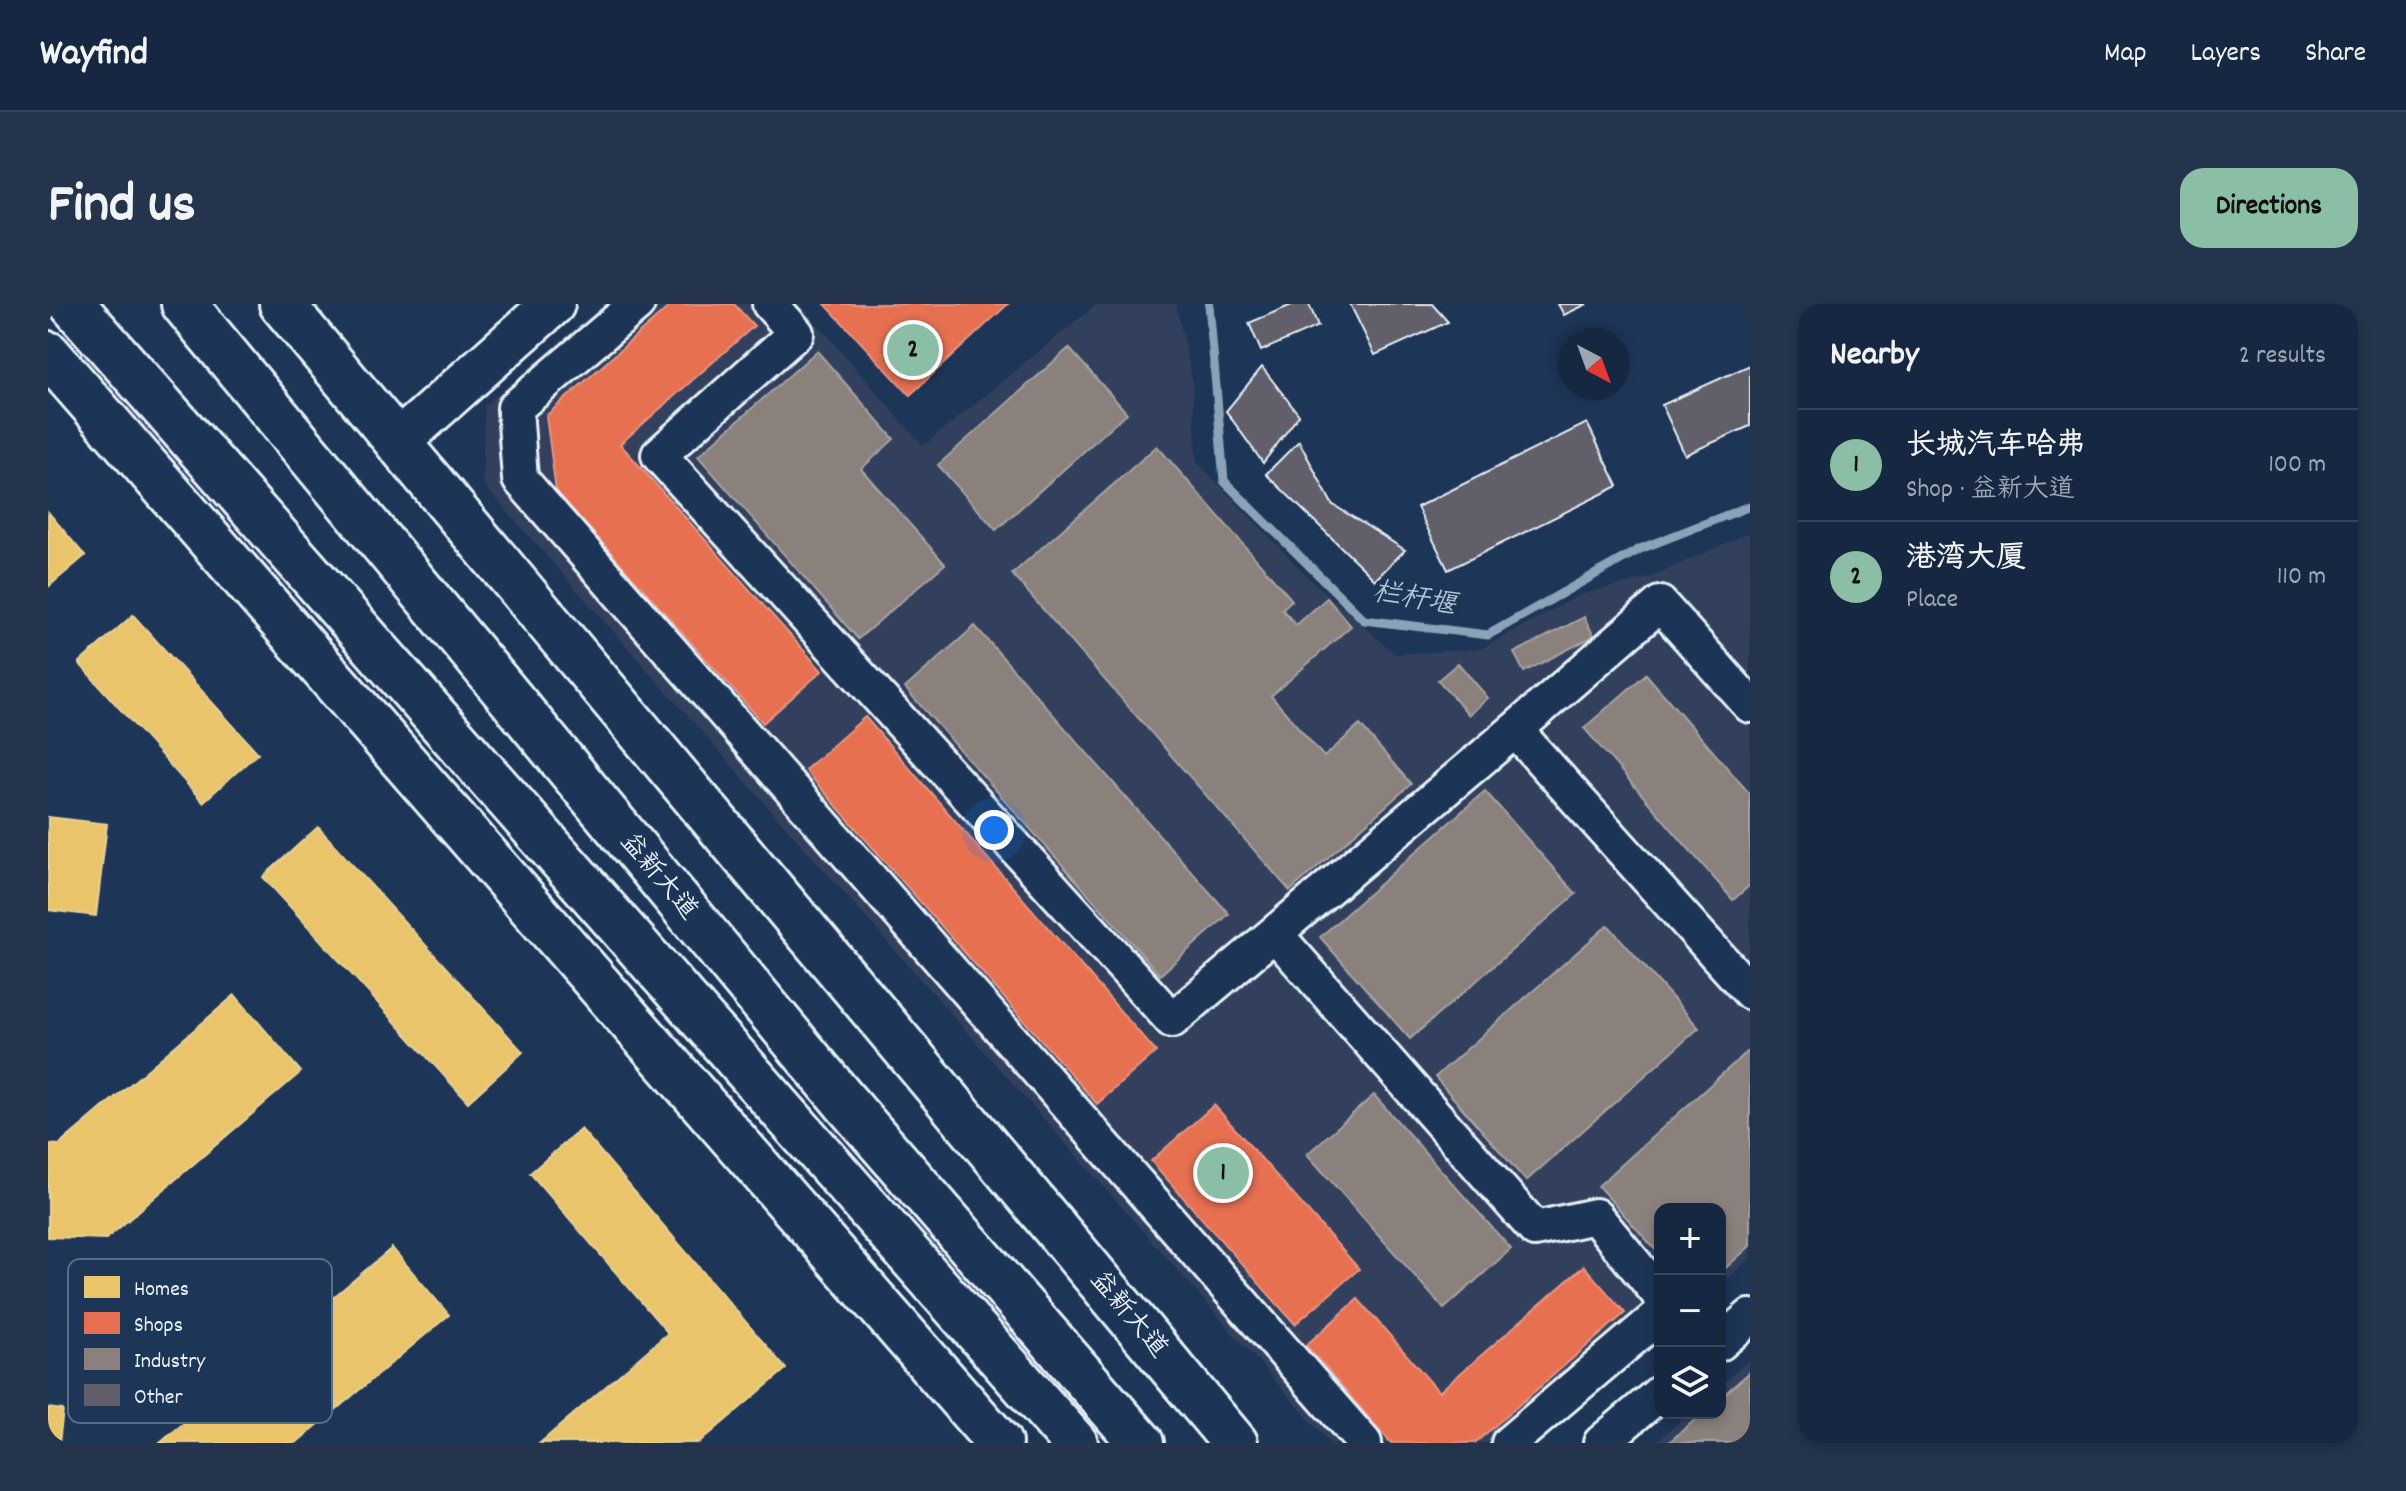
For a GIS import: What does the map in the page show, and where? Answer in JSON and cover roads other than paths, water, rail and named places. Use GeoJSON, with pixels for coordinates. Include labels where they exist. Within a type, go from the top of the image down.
{"type":"FeatureCollection","features":[{"type":"Feature","properties":{"kind":"main road"},"geometry":{"type":"LineString","coordinates":[[72,304],[1075,1443]]}},
{"type":"Feature","properties":{"kind":"main road","name":"益新大道"},"geometry":{"type":"LineString","coordinates":[[184,304],[845,1102],[1141,1443]]}},
{"type":"Feature","properties":{"kind":"main road","name":"益新大道"},"geometry":{"type":"LineString","coordinates":[[282,304],[1235,1443]]}},
{"type":"Feature","properties":{"kind":"main road"},"geometry":{"type":"LineString","coordinates":[[48,354],[999,1443]]}},
{"type":"Feature","properties":{"kind":"street"},"geometry":{"type":"LineString","coordinates":[[397,443],[553,304]]}},
{"type":"Feature","properties":{"kind":"street"},"geometry":{"type":"LineString","coordinates":[[637,304],[515,408],[520,479],[1364,1443]]}},
{"type":"Feature","properties":{"kind":"street"},"geometry":{"type":"LineString","coordinates":[[770,304],[796,333],[659,455],[1172,1020],[1660,604],[1750,705]]}},
{"type":"Feature","properties":{"kind":"street"},"geometry":{"type":"LineString","coordinates":[[1515,730],[1750,992]]}},
{"type":"Feature","properties":{"kind":"street"},"geometry":{"type":"LineString","coordinates":[[1275,934],[1535,1229],[1595,1216],[1654,1288]]}},
{"type":"Feature","properties":{"kind":"street"},"geometry":{"type":"LineString","coordinates":[[1726,1338],[1750,1317]]}},
{"type":"Feature","properties":{"kind":"street"},"geometry":{"type":"LineString","coordinates":[[1509,1443],[1654,1320]]}},
{"type":"Feature","properties":{"kind":"street"},"geometry":{"type":"LineString","coordinates":[[1601,1443],[1654,1398]]}},
{"type":"Feature","properties":{"kind":"waterway","name":"栏杆堰"},"geometry":{"type":"LineString","coordinates":[[1209,304],[1224,481],[1364,620],[1488,635],[1640,549],[1750,506]]}},
{"type":"Feature","properties":{"kind":"place","name":"港湾大厦"},"geometry":{"type":"Point","coordinates":[913,350]}},
{"type":"Feature","properties":{"kind":"place","name":"长城汽车哈弗"},"geometry":{"type":"Point","coordinates":[1223,1173]}}]}
